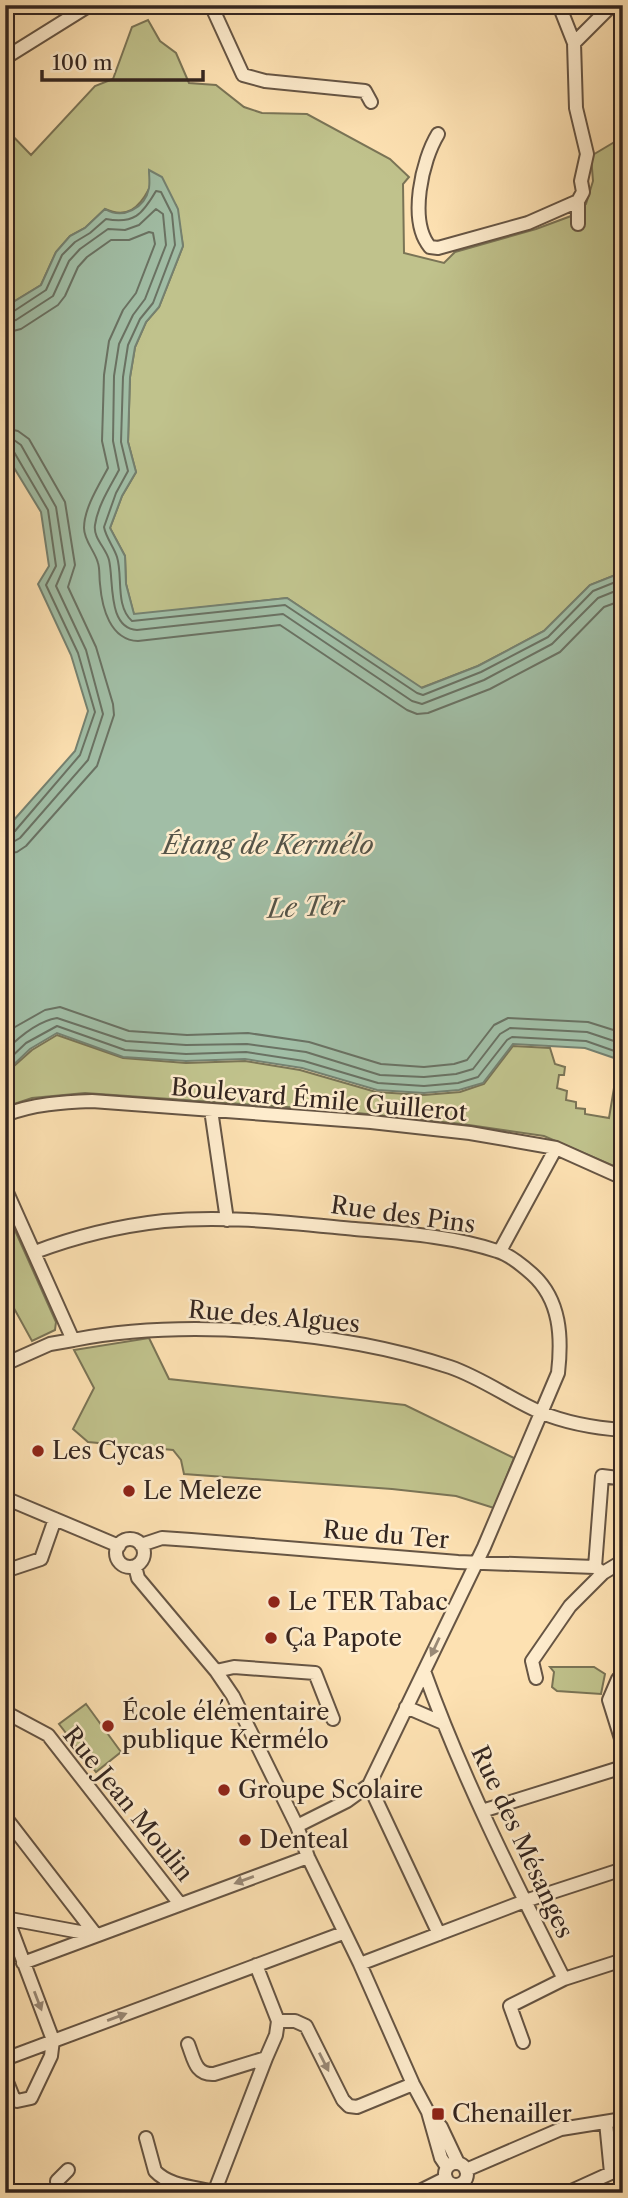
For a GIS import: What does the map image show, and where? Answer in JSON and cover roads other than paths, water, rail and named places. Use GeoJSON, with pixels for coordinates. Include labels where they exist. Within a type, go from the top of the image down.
{"type":"FeatureCollection","features":[{"type":"Feature","properties":{"kind":"street"},"geometry":{"type":"LineString","coordinates":[[5,58],[90,5]]}},
{"type":"Feature","properties":{"kind":"street"},"geometry":{"type":"LineString","coordinates":[[211,5],[243,75],[265,81],[365,91],[371,102]]}},
{"type":"Feature","properties":{"kind":"street"},"geometry":{"type":"LineString","coordinates":[[559,5],[573,43],[576,108],[587,154],[581,181],[583,192],[578,201],[578,224]]}},
{"type":"Feature","properties":{"kind":"street"},"geometry":{"type":"LineString","coordinates":[[573,43],[611,5]]}},
{"type":"Feature","properties":{"kind":"street"},"geometry":{"type":"LineString","coordinates":[[438,134],[423,175],[419,205],[422,236],[430,247],[438,248],[528,223],[578,201]]}},
{"type":"Feature","properties":{"kind":"street","name":"Boulevard Émile Guillerot"},"geometry":{"type":"LineString","coordinates":[[5,1115],[67,1102],[92,1101],[371,1122],[470,1133],[556,1148],[623,1178]]}},
{"type":"Feature","properties":{"kind":"street"},"geometry":{"type":"LineString","coordinates":[[211,1110],[227,1220]]}},
{"type":"Feature","properties":{"kind":"street"},"geometry":{"type":"LineString","coordinates":[[500,1251],[556,1148]]}},
{"type":"Feature","properties":{"kind":"street"},"geometry":{"type":"LineString","coordinates":[[5,1188],[73,1340]]}},
{"type":"Feature","properties":{"kind":"street","name":"Rue des Pins"},"geometry":{"type":"LineString","coordinates":[[35,1252],[68,1240],[120,1227],[166,1221],[227,1220],[393,1232],[447,1239],[500,1251],[534,1276],[548,1296],[559,1321],[561,1348],[558,1373],[475,1563],[369,1785]]}},
{"type":"Feature","properties":{"kind":"street","name":"Rue des Algues"},"geometry":{"type":"LineString","coordinates":[[5,1364],[50,1344],[131,1332],[182,1329],[317,1338],[384,1349],[452,1368],[541,1413],[585,1426],[623,1430]]}},
{"type":"Feature","properties":{"kind":"street"},"geometry":{"type":"LineString","coordinates":[[599,1570],[602,1476],[618,1478]]}},
{"type":"Feature","properties":{"kind":"street"},"geometry":{"type":"LineString","coordinates":[[5,1498],[119,1546]]}},
{"type":"Feature","properties":{"kind":"street"},"geometry":{"type":"LineString","coordinates":[[5,1571],[41,1559],[55,1519]]}},
{"type":"Feature","properties":{"kind":"street","name":"Rue du Ter"},"geometry":{"type":"LineString","coordinates":[[141,1545],[162,1538],[599,1570]]}},
{"type":"Feature","properties":{"kind":"street"},"geometry":{"type":"LineString","coordinates":[[130,1540],[141,1545],[144,1557],[135,1566],[126,1567],[119,1562],[119,1546],[130,1540]]}},
{"type":"Feature","properties":{"kind":"street"},"geometry":{"type":"LineString","coordinates":[[536,1678],[532,1661],[570,1606],[599,1570],[623,1561]]}},
{"type":"Feature","properties":{"kind":"street"},"geometry":{"type":"LineString","coordinates":[[135,1566],[138,1578],[216,1671],[251,1731],[414,2084],[428,2112],[440,2127],[454,2169],[452,2184],[459,2189]]}},
{"type":"Feature","properties":{"kind":"street"},"geometry":{"type":"LineString","coordinates":[[216,1671],[234,1667],[315,1673],[333,1719]]}},
{"type":"Feature","properties":{"kind":"street","name":"Rue des Mésanges"},"geometry":{"type":"LineString","coordinates":[[424,1671],[443,1723],[482,1811],[564,1979]]}},
{"type":"Feature","properties":{"kind":"street"},"geometry":{"type":"LineString","coordinates":[[618,1679],[609,1700],[623,1745]]}},
{"type":"Feature","properties":{"kind":"street"},"geometry":{"type":"LineString","coordinates":[[406,1707],[443,1723]]}},
{"type":"Feature","properties":{"kind":"street","name":"Rue Jean Moulin"},"geometry":{"type":"LineString","coordinates":[[5,1712],[48,1735],[180,1904]]}},
{"type":"Feature","properties":{"kind":"street"},"geometry":{"type":"LineString","coordinates":[[482,1811],[623,1766]]}},
{"type":"Feature","properties":{"kind":"street"},"geometry":{"type":"LineString","coordinates":[[297,1826],[347,1801],[369,1785],[439,1934]]}},
{"type":"Feature","properties":{"kind":"street"},"geometry":{"type":"LineString","coordinates":[[5,1817],[96,1935]]}},
{"type":"Feature","properties":{"kind":"street"},"geometry":{"type":"LineString","coordinates":[[23,1963],[309,1857]]}},
{"type":"Feature","properties":{"kind":"street"},"geometry":{"type":"LineString","coordinates":[[360,1964],[525,1901],[623,1869]]}},
{"type":"Feature","properties":{"kind":"street"},"geometry":{"type":"LineString","coordinates":[[6,1918],[96,1935]]}},
{"type":"Feature","properties":{"kind":"street"},"geometry":{"type":"LineString","coordinates":[[5,2077],[13,2098],[17,2101],[31,2098],[51,2056],[54,2040],[6,1918]]}},
{"type":"Feature","properties":{"kind":"street"},"geometry":{"type":"LineString","coordinates":[[5,2059],[343,1933]]}},
{"type":"Feature","properties":{"kind":"street"},"geometry":{"type":"LineString","coordinates":[[523,2042],[510,2006],[564,1979],[623,1960]]}},
{"type":"Feature","properties":{"kind":"street"},"geometry":{"type":"LineString","coordinates":[[146,2138],[158,2174],[171,2182],[214,2192],[276,2035],[278,2021],[256,1965]]}},
{"type":"Feature","properties":{"kind":"street"},"geometry":{"type":"LineString","coordinates":[[278,2021],[295,2021],[306,2026],[343,2100],[349,2106],[357,2107],[414,2084]]}},
{"type":"Feature","properties":{"kind":"street"},"geometry":{"type":"LineString","coordinates":[[188,2044],[198,2070],[205,2074],[214,2074],[266,2058]]}},
{"type":"Feature","properties":{"kind":"street"},"geometry":{"type":"LineString","coordinates":[[416,2193],[454,2169],[561,2129],[623,2119]]}},
{"type":"Feature","properties":{"kind":"street"},"geometry":{"type":"LineString","coordinates":[[570,2192],[611,2173],[606,2122]]}},
{"type":"Feature","properties":{"kind":"street"},"geometry":{"type":"LineString","coordinates":[[58,2193],[57,2182],[68,2170]]}},
{"type":"Feature","properties":{"kind":"water","name":"Étang de Kermélo"},"geometry":{"type":"Polygon","coordinates":[[[149,170],[162,177],[178,209],[183,246],[159,307],[146,322],[135,347],[130,377],[128,442],[136,472],[122,496],[110,528],[125,556],[126,584],[134,614],[287,598],[422,688],[478,666],[544,631],[590,585],[623,572],[623,1061],[585,1048],[513,1044],[483,1083],[459,1090],[424,1093],[377,1090],[302,1068],[245,1059],[186,1061],[123,1057],[57,1033],[30,1049],[5,1073],[5,830],[75,751],[88,711],[71,655],[38,584],[49,566],[41,512],[5,453],[5,307],[41,285],[56,252],[70,236],[85,228],[105,209],[119,213],[138,206],[147,195],[149,170]]]}},
{"type":"Feature","properties":{"kind":"place","name":"Les Cycas"},"geometry":{"type":"Point","coordinates":[38,1451]}},
{"type":"Feature","properties":{"kind":"place","name":"Le Meleze"},"geometry":{"type":"Point","coordinates":[129,1491]}},
{"type":"Feature","properties":{"kind":"place","name":"Le TER Tabac"},"geometry":{"type":"Point","coordinates":[274,1602]}},
{"type":"Feature","properties":{"kind":"place","name":"Ça Papote"},"geometry":{"type":"Point","coordinates":[271,1638]}},
{"type":"Feature","properties":{"kind":"place","name":"École élémentaire publique Kermélo"},"geometry":{"type":"Point","coordinates":[108,1726]}},
{"type":"Feature","properties":{"kind":"place","name":"Groupe Scolaire"},"geometry":{"type":"Point","coordinates":[224,1790]}},
{"type":"Feature","properties":{"kind":"place","name":"Denteal"},"geometry":{"type":"Point","coordinates":[245,1840]}},
{"type":"Feature","properties":{"kind":"place","name":"Chenailler"},"geometry":{"type":"Point","coordinates":[438,2114]}},
{"type":"Feature","properties":{"kind":"water label","name":"Le Ter"},"geometry":{"type":"Point","coordinates":[306,907]}}]}
